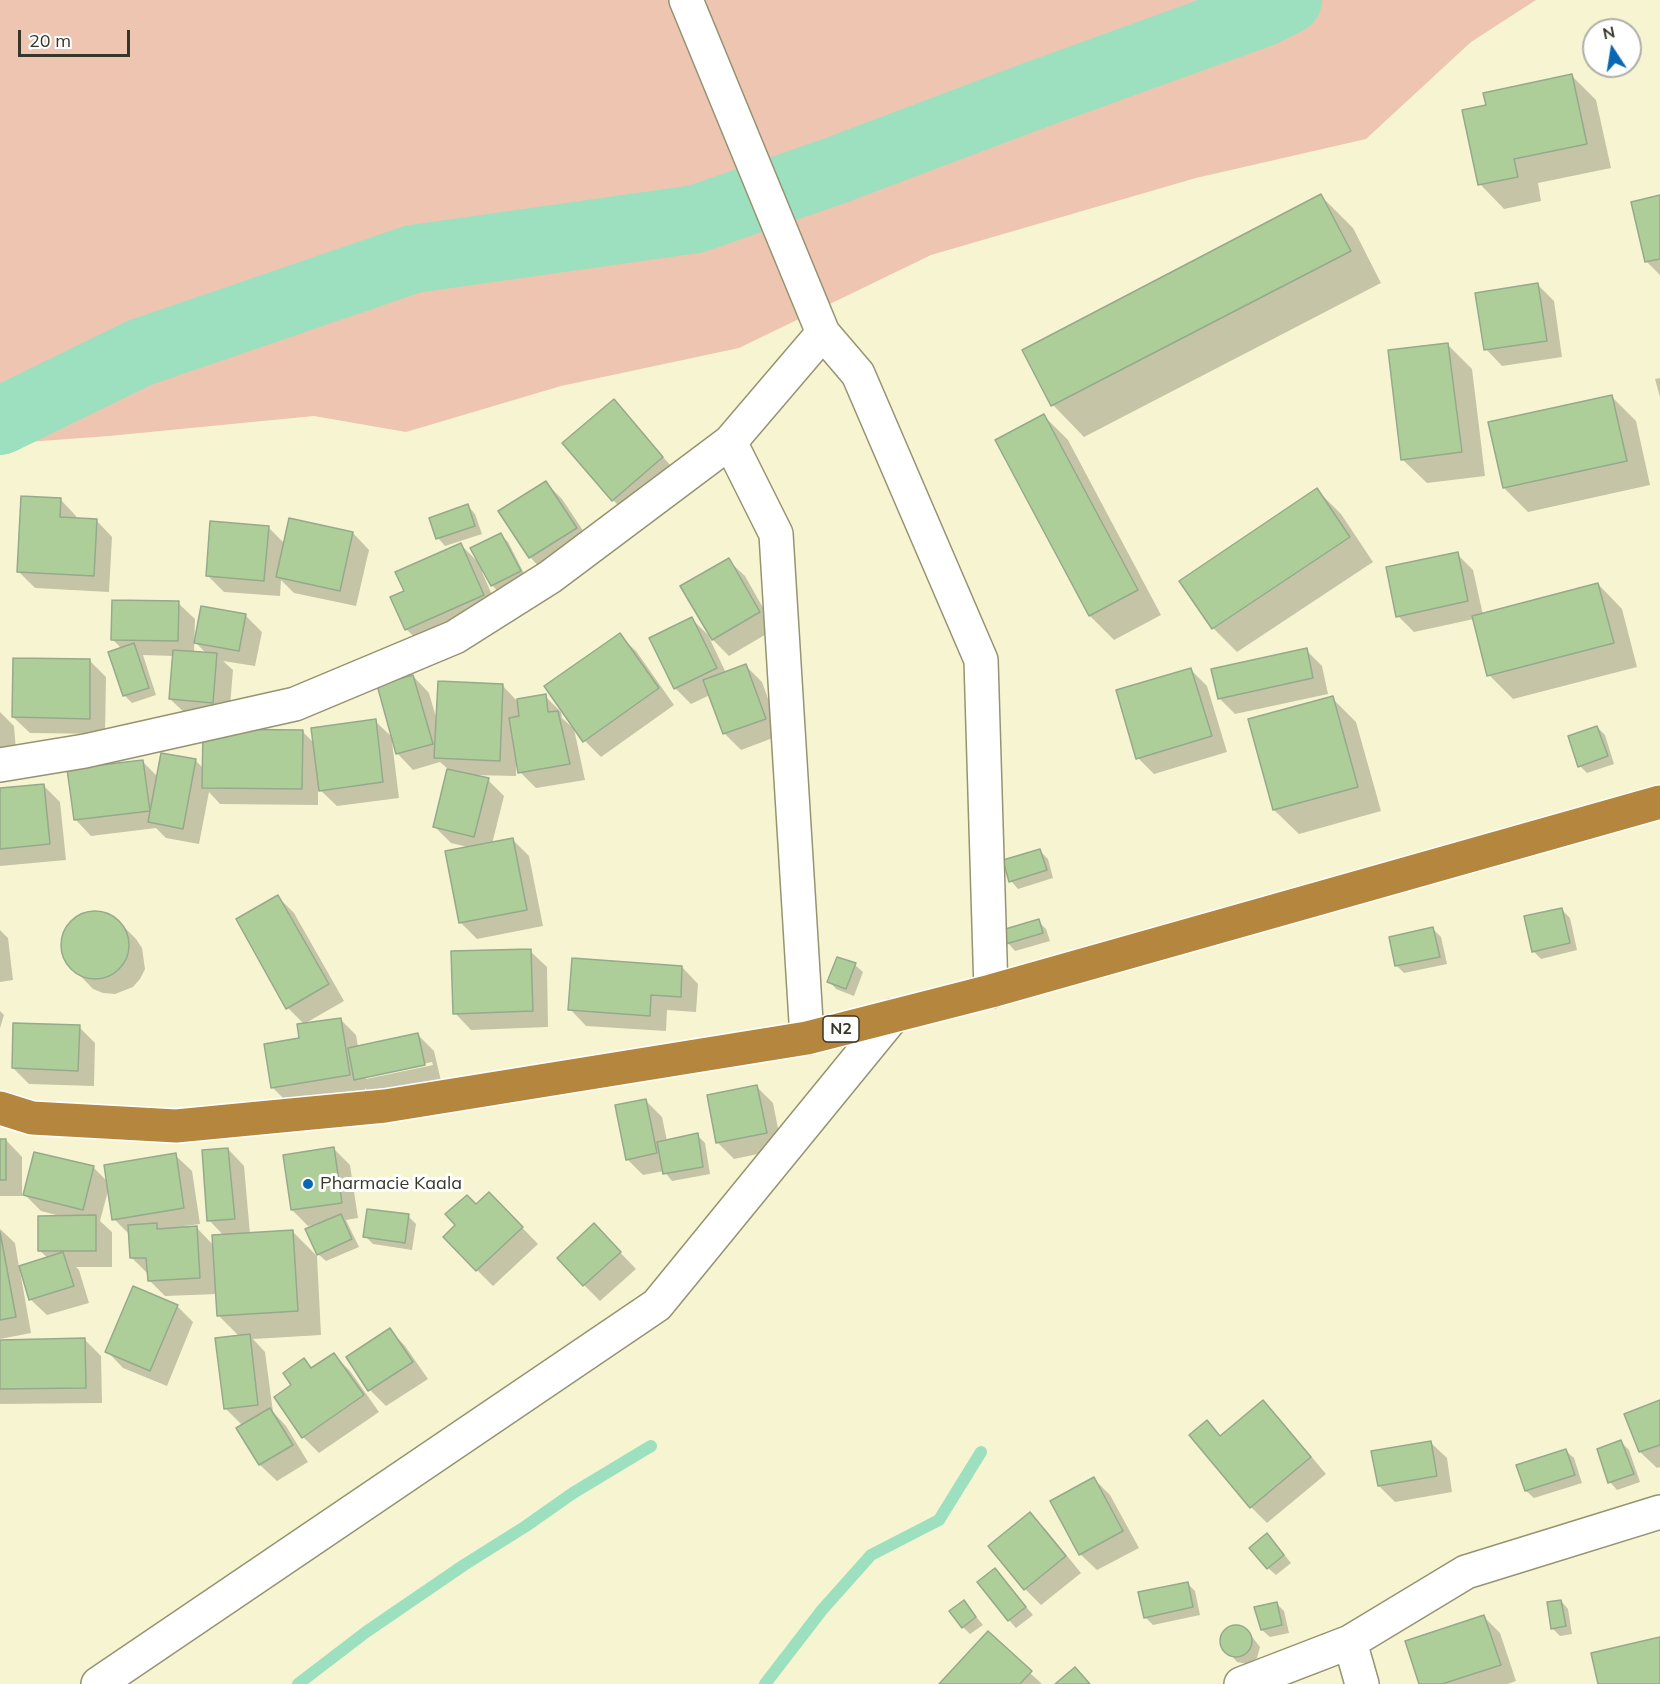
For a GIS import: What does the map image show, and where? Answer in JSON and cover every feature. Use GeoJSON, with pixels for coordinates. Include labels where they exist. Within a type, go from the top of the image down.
{"type":"FeatureCollection","features":[{"type":"Feature","properties":{"kind":"highway","name":"N2"},"geometry":{"type":"LineString","coordinates":[[0,1108],[32,1118],[176,1126],[385,1106],[807,1038],[991,991],[1660,802]]}},
{"type":"Feature","properties":{"kind":"street"},"geometry":{"type":"LineString","coordinates":[[686,0],[823,333],[858,374],[981,660],[991,991]]}},
{"type":"Feature","properties":{"kind":"street"},"geometry":{"type":"LineString","coordinates":[[0,765],[85,751],[295,704],[455,637],[550,577],[730,442],[823,333]]}},
{"type":"Feature","properties":{"kind":"street"},"geometry":{"type":"LineString","coordinates":[[730,442],[776,534],[807,1038]]}},
{"type":"Feature","properties":{"kind":"street"},"geometry":{"type":"LineString","coordinates":[[98,1684],[657,1305],[893,1016]]}},
{"type":"Feature","properties":{"kind":"street"},"geometry":{"type":"LineString","coordinates":[[1241,1684],[1350,1642],[1466,1572],[1660,1512]]}},
{"type":"Feature","properties":{"kind":"street"},"geometry":{"type":"LineString","coordinates":[[1350,1642],[1362,1684]]}},
{"type":"Feature","properties":{"kind":"shaded area"},"geometry":{"type":"Polygon","coordinates":[[[0,0],[1536,0],[1471,42],[1366,139],[1196,178],[931,255],[739,348],[561,386],[406,432],[314,416],[0,444],[0,0]]]}},
{"type":"Feature","properties":{"kind":"building"},"geometry":{"type":"Polygon","coordinates":[[[1572,74],[1587,144],[1514,159],[1518,177],[1478,185],[1462,110],[1486,105],[1483,93],[1572,74]]]}},
{"type":"Feature","properties":{"kind":"building"},"geometry":{"type":"Polygon","coordinates":[[[1321,194],[1351,251],[1051,406],[1022,350],[1321,194]]]}},
{"type":"Feature","properties":{"kind":"building"},"geometry":{"type":"Polygon","coordinates":[[[1660,195],[1660,259],[1645,262],[1631,202],[1660,195]]]}},
{"type":"Feature","properties":{"kind":"building"},"geometry":{"type":"Polygon","coordinates":[[[1538,283],[1547,341],[1484,350],[1475,293],[1538,283]]]}},
{"type":"Feature","properties":{"kind":"building"},"geometry":{"type":"Polygon","coordinates":[[[1448,343],[1462,452],[1401,460],[1388,350],[1448,343]]]}},
{"type":"Feature","properties":{"kind":"building"},"geometry":{"type":"Polygon","coordinates":[[[1612,395],[1627,461],[1503,488],[1488,422],[1612,395]]]}},
{"type":"Feature","properties":{"kind":"building"},"geometry":{"type":"Polygon","coordinates":[[[614,399],[663,457],[612,501],[562,443],[614,399]]]}},
{"type":"Feature","properties":{"kind":"building"},"geometry":{"type":"Polygon","coordinates":[[[1044,414],[1138,590],[1089,616],[995,440],[1044,414]]]}},
{"type":"Feature","properties":{"kind":"building"},"geometry":{"type":"Polygon","coordinates":[[[546,481],[577,528],[529,558],[498,511],[546,481]]]}},
{"type":"Feature","properties":{"kind":"building"},"geometry":{"type":"Polygon","coordinates":[[[1317,488],[1350,537],[1212,629],[1179,581],[1317,488]]]}},
{"type":"Feature","properties":{"kind":"building"},"geometry":{"type":"Polygon","coordinates":[[[21,496],[61,498],[60,517],[97,519],[94,576],[17,572],[21,496]]]}},
{"type":"Feature","properties":{"kind":"building"},"geometry":{"type":"Polygon","coordinates":[[[468,504],[475,526],[436,539],[429,518],[468,504]]]}},
{"type":"Feature","properties":{"kind":"building"},"geometry":{"type":"Polygon","coordinates":[[[289,518],[353,532],[340,591],[276,577],[289,518]]]}},
{"type":"Feature","properties":{"kind":"building"},"geometry":{"type":"Polygon","coordinates":[[[210,521],[269,526],[264,581],[206,576],[210,521]]]}},
{"type":"Feature","properties":{"kind":"building"},"geometry":{"type":"Polygon","coordinates":[[[501,533],[521,571],[491,586],[470,548],[501,533]]]}},
{"type":"Feature","properties":{"kind":"building"},"geometry":{"type":"Polygon","coordinates":[[[461,543],[484,595],[405,630],[390,597],[404,591],[395,572],[461,543]]]}},
{"type":"Feature","properties":{"kind":"building"},"geometry":{"type":"Polygon","coordinates":[[[1458,552],[1468,601],[1396,617],[1386,567],[1458,552]]]}},
{"type":"Feature","properties":{"kind":"building"},"geometry":{"type":"Polygon","coordinates":[[[729,558],[760,612],[712,640],[680,586],[729,558]]]}},
{"type":"Feature","properties":{"kind":"building"},"geometry":{"type":"Polygon","coordinates":[[[1598,583],[1614,643],[1487,676],[1472,616],[1598,583]]]}},
{"type":"Feature","properties":{"kind":"building"},"geometry":{"type":"Polygon","coordinates":[[[112,600],[179,601],[178,641],[111,640],[112,600]]]}},
{"type":"Feature","properties":{"kind":"building"},"geometry":{"type":"Polygon","coordinates":[[[201,606],[246,614],[239,651],[194,643],[201,606]]]}},
{"type":"Feature","properties":{"kind":"building"},"geometry":{"type":"Polygon","coordinates":[[[692,617],[717,668],[674,689],[649,638],[692,617]]]}},
{"type":"Feature","properties":{"kind":"building"},"geometry":{"type":"Polygon","coordinates":[[[620,633],[659,688],[583,742],[544,686],[620,633]]]}},
{"type":"Feature","properties":{"kind":"building"},"geometry":{"type":"Polygon","coordinates":[[[134,643],[149,688],[123,696],[108,652],[134,643]]]}},
{"type":"Feature","properties":{"kind":"building"},"geometry":{"type":"Polygon","coordinates":[[[1307,648],[1313,678],[1218,699],[1211,669],[1307,648]]]}},
{"type":"Feature","properties":{"kind":"building"},"geometry":{"type":"Polygon","coordinates":[[[173,650],[217,653],[213,703],[169,699],[173,650]]]}},
{"type":"Feature","properties":{"kind":"building"},"geometry":{"type":"Polygon","coordinates":[[[13,658],[90,659],[90,719],[12,717],[13,658]]]}},
{"type":"Feature","properties":{"kind":"building"},"geometry":{"type":"Polygon","coordinates":[[[746,664],[766,719],[723,734],[703,680],[746,664]]]}},
{"type":"Feature","properties":{"kind":"building"},"geometry":{"type":"Polygon","coordinates":[[[1191,668],[1212,736],[1136,759],[1116,690],[1191,668]]]}},
{"type":"Feature","properties":{"kind":"building"},"geometry":{"type":"Polygon","coordinates":[[[413,675],[433,744],[396,754],[377,685],[413,675]]]}},
{"type":"Feature","properties":{"kind":"building"},"geometry":{"type":"Polygon","coordinates":[[[438,681],[503,684],[500,761],[434,758],[438,681]]]}},
{"type":"Feature","properties":{"kind":"building"},"geometry":{"type":"Polygon","coordinates":[[[546,694],[548,712],[558,711],[570,764],[518,773],[509,718],[519,716],[517,699],[546,694]]]}},
{"type":"Feature","properties":{"kind":"building"},"geometry":{"type":"Polygon","coordinates":[[[1333,696],[1358,787],[1273,810],[1248,719],[1333,696]]]}},
{"type":"Feature","properties":{"kind":"building"},"geometry":{"type":"Polygon","coordinates":[[[376,719],[383,782],[319,791],[311,728],[376,719]]]}},
{"type":"Feature","properties":{"kind":"building"},"geometry":{"type":"Polygon","coordinates":[[[1597,726],[1608,756],[1578,767],[1568,736],[1597,726]]]}},
{"type":"Feature","properties":{"kind":"building"},"geometry":{"type":"Polygon","coordinates":[[[203,729],[303,730],[302,789],[202,788],[203,729]]]}},
{"type":"Feature","properties":{"kind":"building"},"geometry":{"type":"Polygon","coordinates":[[[161,753],[196,759],[183,829],[148,822],[161,753]]]}},
{"type":"Feature","properties":{"kind":"building"},"geometry":{"type":"Polygon","coordinates":[[[143,760],[150,811],[74,820],[67,769],[143,760]]]}},
{"type":"Feature","properties":{"kind":"building"},"geometry":{"type":"Polygon","coordinates":[[[447,769],[489,778],[474,837],[433,827],[447,769]]]}},
{"type":"Feature","properties":{"kind":"building"},"geometry":{"type":"Polygon","coordinates":[[[44,784],[50,844],[0,849],[0,788],[44,784]]]}},
{"type":"Feature","properties":{"kind":"building"},"geometry":{"type":"Polygon","coordinates":[[[513,838],[527,910],[459,923],[445,851],[513,838]]]}},
{"type":"Feature","properties":{"kind":"building"},"geometry":{"type":"Polygon","coordinates":[[[1040,849],[1047,870],[1009,882],[1003,860],[1040,849]]]}},
{"type":"Feature","properties":{"kind":"building"},"geometry":{"type":"Polygon","coordinates":[[[278,895],[329,984],[286,1009],[236,919],[278,895]]]}},
{"type":"Feature","properties":{"kind":"building"},"geometry":{"type":"Polygon","coordinates":[[[1562,908],[1570,943],[1532,952],[1524,916],[1562,908]]]}},
{"type":"Feature","properties":{"kind":"building"},"geometry":{"type":"Polygon","coordinates":[[[95,911],[108,913],[119,921],[127,932],[129,945],[127,958],[119,969],[108,977],[95,979],[82,977],[71,969],[63,958],[61,945],[63,932],[71,921],[82,913],[95,911]]]}},
{"type":"Feature","properties":{"kind":"building"},"geometry":{"type":"Polygon","coordinates":[[[1039,919],[1043,933],[1006,944],[1002,930],[1039,919]]]}},
{"type":"Feature","properties":{"kind":"building"},"geometry":{"type":"Polygon","coordinates":[[[1433,927],[1440,957],[1395,966],[1389,937],[1433,927]]]}},
{"type":"Feature","properties":{"kind":"building"},"geometry":{"type":"Polygon","coordinates":[[[531,949],[533,1011],[453,1014],[451,951],[531,949]]]}},
{"type":"Feature","properties":{"kind":"building"},"geometry":{"type":"Polygon","coordinates":[[[837,957],[856,963],[846,989],[827,982],[837,957]]]}},
{"type":"Feature","properties":{"kind":"building"},"geometry":{"type":"Polygon","coordinates":[[[572,958],[682,966],[681,997],[651,995],[650,1016],[568,1010],[572,958]]]}},
{"type":"Feature","properties":{"kind":"building"},"geometry":{"type":"Polygon","coordinates":[[[341,1018],[350,1075],[271,1088],[264,1044],[299,1038],[297,1024],[341,1018]]]}},
{"type":"Feature","properties":{"kind":"building"},"geometry":{"type":"Polygon","coordinates":[[[13,1023],[80,1025],[78,1071],[12,1068],[13,1023]]]}},
{"type":"Feature","properties":{"kind":"building"},"geometry":{"type":"Polygon","coordinates":[[[418,1033],[425,1065],[354,1080],[348,1048],[418,1033]]]}},
{"type":"Feature","properties":{"kind":"building"},"geometry":{"type":"Polygon","coordinates":[[[757,1085],[767,1133],[716,1143],[707,1095],[757,1085]]]}},
{"type":"Feature","properties":{"kind":"building"},"geometry":{"type":"Polygon","coordinates":[[[646,1099],[657,1153],[626,1160],[615,1105],[646,1099]]]}},
{"type":"Feature","properties":{"kind":"building"},"geometry":{"type":"Polygon","coordinates":[[[698,1133],[703,1167],[663,1174],[657,1142],[698,1133]]]}},
{"type":"Feature","properties":{"kind":"building"},"geometry":{"type":"Polygon","coordinates":[[[0,1139],[6,1139],[6,1180],[0,1180],[0,1139]]]}},
{"type":"Feature","properties":{"kind":"building"},"geometry":{"type":"Polygon","coordinates":[[[334,1147],[342,1203],[291,1210],[283,1155],[334,1147]]]}},
{"type":"Feature","properties":{"kind":"building"},"geometry":{"type":"Polygon","coordinates":[[[228,1148],[235,1219],[207,1221],[202,1150],[228,1148]]]}},
{"type":"Feature","properties":{"kind":"building"},"geometry":{"type":"Polygon","coordinates":[[[34,1152],[94,1166],[83,1210],[23,1195],[34,1152]]]}},
{"type":"Feature","properties":{"kind":"building"},"geometry":{"type":"Polygon","coordinates":[[[176,1153],[184,1208],[112,1220],[104,1165],[176,1153]]]}},
{"type":"Feature","properties":{"kind":"building"},"geometry":{"type":"Polygon","coordinates":[[[489,1192],[523,1227],[476,1271],[443,1237],[455,1225],[445,1214],[467,1195],[476,1204],[489,1192]]]}},
{"type":"Feature","properties":{"kind":"building"},"geometry":{"type":"Polygon","coordinates":[[[367,1209],[409,1214],[405,1243],[363,1237],[367,1209]]]}},
{"type":"Feature","properties":{"kind":"building"},"geometry":{"type":"Polygon","coordinates":[[[341,1214],[352,1239],[317,1255],[305,1229],[341,1214]]]}},
{"type":"Feature","properties":{"kind":"building"},"geometry":{"type":"Polygon","coordinates":[[[96,1215],[96,1251],[38,1251],[38,1216],[96,1215]]]}},
{"type":"Feature","properties":{"kind":"building"},"geometry":{"type":"Polygon","coordinates":[[[157,1223],[157,1229],[197,1226],[200,1278],[148,1281],[146,1258],[130,1258],[128,1225],[157,1223]]]}},
{"type":"Feature","properties":{"kind":"building"},"geometry":{"type":"Polygon","coordinates":[[[594,1223],[621,1252],[583,1286],[557,1258],[594,1223]]]}},
{"type":"Feature","properties":{"kind":"building"},"geometry":{"type":"Polygon","coordinates":[[[293,1230],[298,1311],[217,1316],[212,1235],[293,1230]]]}},
{"type":"Feature","properties":{"kind":"building"},"geometry":{"type":"Polygon","coordinates":[[[0,1232],[16,1317],[0,1320],[0,1232]]]}},
{"type":"Feature","properties":{"kind":"building"},"geometry":{"type":"Polygon","coordinates":[[[63,1252],[74,1286],[29,1300],[19,1266],[63,1252]]]}},
{"type":"Feature","properties":{"kind":"building"},"geometry":{"type":"Polygon","coordinates":[[[133,1286],[178,1305],[150,1371],[105,1352],[133,1286]]]}},
{"type":"Feature","properties":{"kind":"building"},"geometry":{"type":"Polygon","coordinates":[[[390,1328],[413,1362],[368,1391],[346,1357],[390,1328]]]}},
{"type":"Feature","properties":{"kind":"building"},"geometry":{"type":"Polygon","coordinates":[[[250,1334],[258,1405],[224,1409],[215,1338],[250,1334]]]}},
{"type":"Feature","properties":{"kind":"building"},"geometry":{"type":"Polygon","coordinates":[[[85,1338],[86,1388],[0,1389],[0,1340],[85,1338]]]}},
{"type":"Feature","properties":{"kind":"building"},"geometry":{"type":"Polygon","coordinates":[[[334,1353],[364,1395],[302,1438],[274,1397],[291,1385],[283,1373],[304,1358],[311,1368],[334,1353]]]}},
{"type":"Feature","properties":{"kind":"building"},"geometry":{"type":"Polygon","coordinates":[[[1263,1400],[1311,1457],[1250,1508],[1189,1435],[1207,1420],[1220,1436],[1263,1400]]]}},
{"type":"Feature","properties":{"kind":"building"},"geometry":{"type":"Polygon","coordinates":[[[1660,1400],[1660,1445],[1639,1452],[1624,1414],[1660,1400]]]}},
{"type":"Feature","properties":{"kind":"building"},"geometry":{"type":"Polygon","coordinates":[[[270,1408],[293,1445],[259,1465],[236,1428],[270,1408]]]}},
{"type":"Feature","properties":{"kind":"building"},"geometry":{"type":"Polygon","coordinates":[[[1621,1440],[1634,1474],[1608,1483],[1597,1449],[1621,1440]]]}},
{"type":"Feature","properties":{"kind":"building"},"geometry":{"type":"Polygon","coordinates":[[[1431,1441],[1437,1476],[1378,1486],[1371,1451],[1431,1441]]]}},
{"type":"Feature","properties":{"kind":"building"},"geometry":{"type":"Polygon","coordinates":[[[1566,1449],[1575,1475],[1525,1491],[1516,1465],[1566,1449]]]}},
{"type":"Feature","properties":{"kind":"building"},"geometry":{"type":"Polygon","coordinates":[[[1094,1477],[1123,1531],[1079,1555],[1050,1501],[1094,1477]]]}},
{"type":"Feature","properties":{"kind":"building"},"geometry":{"type":"Polygon","coordinates":[[[1030,1512],[1066,1556],[1024,1590],[988,1546],[1030,1512]]]}},
{"type":"Feature","properties":{"kind":"building"},"geometry":{"type":"Polygon","coordinates":[[[1267,1533],[1284,1555],[1267,1569],[1249,1548],[1267,1533]]]}},
{"type":"Feature","properties":{"kind":"building"},"geometry":{"type":"Polygon","coordinates":[[[995,1568],[1026,1607],[1008,1621],[977,1582],[995,1568]]]}},
{"type":"Feature","properties":{"kind":"building"},"geometry":{"type":"Polygon","coordinates":[[[1188,1582],[1193,1607],[1144,1618],[1138,1592],[1188,1582]]]}},
{"type":"Feature","properties":{"kind":"building"},"geometry":{"type":"Polygon","coordinates":[[[964,1600],[976,1617],[962,1628],[949,1611],[964,1600]]]}},
{"type":"Feature","properties":{"kind":"building"},"geometry":{"type":"Polygon","coordinates":[[[1561,1600],[1566,1626],[1551,1629],[1547,1602],[1561,1600]]]}},
{"type":"Feature","properties":{"kind":"building"},"geometry":{"type":"Polygon","coordinates":[[[1277,1602],[1282,1625],[1261,1630],[1254,1607],[1277,1602]]]}},
{"type":"Feature","properties":{"kind":"building"},"geometry":{"type":"Polygon","coordinates":[[[1484,1615],[1501,1665],[1442,1684],[1419,1684],[1405,1641],[1484,1615]]]}},
{"type":"Feature","properties":{"kind":"building"},"geometry":{"type":"Polygon","coordinates":[[[1236,1625],[1247,1630],[1252,1641],[1247,1652],[1236,1657],[1225,1652],[1220,1641],[1225,1630],[1236,1625]]]}},
{"type":"Feature","properties":{"kind":"building"},"geometry":{"type":"Polygon","coordinates":[[[988,1631],[1032,1671],[1020,1684],[939,1684],[988,1631]]]}},
{"type":"Feature","properties":{"kind":"building"},"geometry":{"type":"Polygon","coordinates":[[[1660,1637],[1660,1684],[1598,1684],[1591,1653],[1660,1637]]]}},
{"type":"Feature","properties":{"kind":"building"},"geometry":{"type":"Polygon","coordinates":[[[1075,1667],[1090,1684],[1055,1684],[1075,1667]]]}},
{"type":"Feature","properties":{"kind":"waterway"},"geometry":{"type":"LineString","coordinates":[[0,421],[139,353],[413,259],[696,219],[834,171],[1262,13],[1288,0]]}},
{"type":"Feature","properties":{"kind":"waterway"},"geometry":{"type":"LineString","coordinates":[[298,1684],[366,1632],[464,1565],[573,1493],[651,1446]]}},
{"type":"Feature","properties":{"kind":"waterway"},"geometry":{"type":"LineString","coordinates":[[765,1684],[822,1610],[871,1555],[939,1520],[981,1452]]}},
{"type":"Feature","properties":{"kind":"place","name":"Pharmacie Kaala"},"geometry":{"type":"Point","coordinates":[308,1184]}}]}
